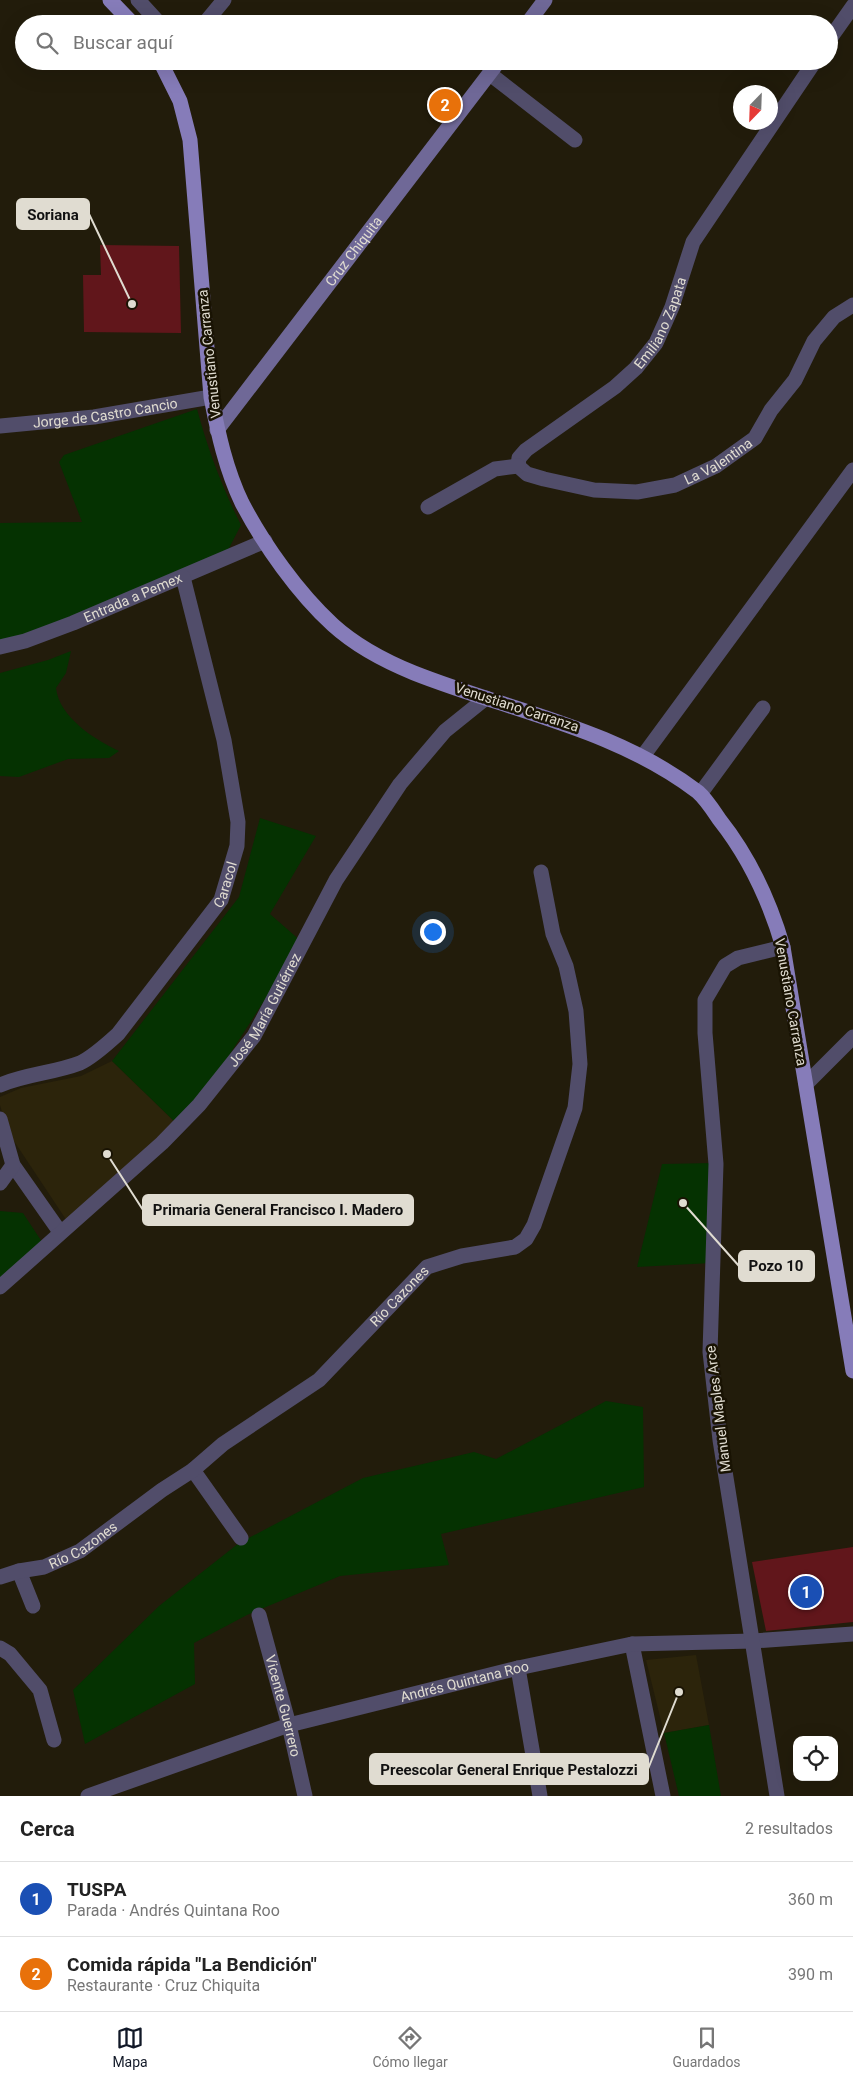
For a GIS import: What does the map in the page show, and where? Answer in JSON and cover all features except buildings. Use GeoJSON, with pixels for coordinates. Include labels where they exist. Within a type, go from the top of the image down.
{"type":"FeatureCollection","features":[{"type":"Feature","properties":{"kind":"main road"},"geometry":{"type":"LineString","coordinates":[[110,0],[124,15]]}},
{"type":"Feature","properties":{"kind":"main road","name":"Venustiano Carranza"},"geometry":{"type":"LineString","coordinates":[[164,70],[180,101],[190,140],[211,398],[217,430],[242,502],[265,541],[287,572],[334,626],[386,659],[412,672],[581,728],[642,756],[700,794],[732,836],[755,871],[771,907],[783,947],[853,1366]]}},
{"type":"Feature","properties":{"kind":"street"},"geometry":{"type":"LineString","coordinates":[[138,0],[152,15]]}},
{"type":"Feature","properties":{"kind":"street"},"geometry":{"type":"LineString","coordinates":[[212,15],[224,0]]}},
{"type":"Feature","properties":{"kind":"street"},"geometry":{"type":"LineString","coordinates":[[534,15],[545,0]]}},
{"type":"Feature","properties":{"kind":"street"},"geometry":{"type":"LineString","coordinates":[[838,27],[853,6]]}},
{"type":"Feature","properties":{"kind":"street","name":"Cruz Chiquita"},"geometry":{"type":"LineString","coordinates":[[217,430],[493,70]]}},
{"type":"Feature","properties":{"kind":"street","name":"Cruz Chiquita"},"geometry":{"type":"LineString","coordinates":[[498,70],[575,140]]}},
{"type":"Feature","properties":{"kind":"street","name":"Emiliano Zapata"},"geometry":{"type":"LineString","coordinates":[[518,466],[520,458],[526,450],[615,387],[636,368],[656,343],[672,308],[693,242],[809,70]]}},
{"type":"Feature","properties":{"kind":"street","name":"La Valentina"},"geometry":{"type":"LineString","coordinates":[[518,466],[526,474],[552,481],[594,490],[638,492],[675,485],[716,466],[755,438],[771,410],[795,380],[814,341],[834,317],[853,305]]}},
{"type":"Feature","properties":{"kind":"street","name":"Jorge de Castro Cancio"},"geometry":{"type":"LineString","coordinates":[[0,426],[94,417],[211,398]]}},
{"type":"Feature","properties":{"kind":"street"},"geometry":{"type":"LineString","coordinates":[[428,507],[495,469],[518,466]]}},
{"type":"Feature","properties":{"kind":"street"},"geometry":{"type":"LineString","coordinates":[[642,756],[853,470]]}},
{"type":"Feature","properties":{"kind":"street","name":"Entrada a Pemex"},"geometry":{"type":"LineString","coordinates":[[0,647],[25,641],[73,623],[265,541]]}},
{"type":"Feature","properties":{"kind":"street","name":"Caracol"},"geometry":{"type":"LineString","coordinates":[[0,1085],[20,1077],[82,1062],[104,1046],[118,1034],[221,900],[237,846],[238,822],[224,740],[183,576]]}},
{"type":"Feature","properties":{"kind":"street","name":"José María Gutiérrez"},"geometry":{"type":"LineString","coordinates":[[0,1287],[162,1143],[199,1105],[238,1058],[254,1036],[336,880],[400,784],[445,731],[486,698]]}},
{"type":"Feature","properties":{"kind":"street"},"geometry":{"type":"LineString","coordinates":[[700,794],[763,708]]}},
{"type":"Feature","properties":{"kind":"street","name":"Río Cazones"},"geometry":{"type":"LineString","coordinates":[[0,1577],[19,1571],[44,1567],[80,1551],[162,1490],[193,1470],[223,1444],[319,1380],[426,1267],[462,1256],[515,1247],[526,1239],[534,1225],[575,1108],[580,1064],[576,1010],[566,966],[554,934],[542,872]]}},
{"type":"Feature","properties":{"kind":"street","name":"Manuel Maples Arce"},"geometry":{"type":"LineString","coordinates":[[777,1796],[754,1641],[720,1440],[710,1352],[716,1164],[704,1000],[724,966],[738,958],[783,947]]}},
{"type":"Feature","properties":{"kind":"street"},"geometry":{"type":"LineString","coordinates":[[806,1084],[853,1037]]}},
{"type":"Feature","properties":{"kind":"street"},"geometry":{"type":"LineString","coordinates":[[0,1119],[13,1165],[60,1232]]}},
{"type":"Feature","properties":{"kind":"street"},"geometry":{"type":"LineString","coordinates":[[0,1183],[13,1165]]}},
{"type":"Feature","properties":{"kind":"street"},"geometry":{"type":"LineString","coordinates":[[193,1470],[241,1538]]}},
{"type":"Feature","properties":{"kind":"street"},"geometry":{"type":"LineString","coordinates":[[19,1571],[33,1606]]}},
{"type":"Feature","properties":{"kind":"street","name":"Vicente Guerrero"},"geometry":{"type":"LineString","coordinates":[[259,1615],[289,1725],[305,1796]]}},
{"type":"Feature","properties":{"kind":"street","name":"Andrés Quintana Roo"},"geometry":{"type":"LineString","coordinates":[[88,1796],[289,1725],[518,1668],[632,1644],[754,1641],[853,1634]]}},
{"type":"Feature","properties":{"kind":"street"},"geometry":{"type":"LineString","coordinates":[[632,1644],[663,1796]]}},
{"type":"Feature","properties":{"kind":"street"},"geometry":{"type":"LineString","coordinates":[[0,1648],[10,1654],[40,1690],[54,1740]]}},
{"type":"Feature","properties":{"kind":"street"},"geometry":{"type":"LineString","coordinates":[[518,1668],[540,1796]]}},
{"type":"Feature","properties":{"kind":"shaded area"},"geometry":{"type":"Polygon","coordinates":[[[112,1061],[176,1123],[67,1221],[8,1132],[0,1105],[0,1097],[21,1088],[81,1076],[112,1061]]]}},
{"type":"Feature","properties":{"kind":"shaded area"},"geometry":{"type":"Polygon","coordinates":[[[696,1655],[709,1725],[664,1733],[646,1660],[696,1655]]]}},
{"type":"Feature","properties":{"kind":"green space"},"geometry":{"type":"Polygon","coordinates":[[[197,409],[216,468],[241,525],[226,554],[0,645],[0,523],[82,522],[59,462],[64,455],[197,409]]]}},
{"type":"Feature","properties":{"kind":"green space"},"geometry":{"type":"Polygon","coordinates":[[[71,651],[66,673],[56,688],[59,699],[71,718],[89,734],[119,751],[109,758],[68,759],[19,777],[0,776],[0,673],[48,660],[71,651]]]}},
{"type":"Feature","properties":{"kind":"green space"},"geometry":{"type":"Polygon","coordinates":[[[260,818],[316,836],[270,914],[302,942],[199,1102],[176,1123],[112,1061],[239,897],[260,818]]]}},
{"type":"Feature","properties":{"kind":"green space"},"geometry":{"type":"Polygon","coordinates":[[[715,1163],[711,1263],[637,1267],[662,1164],[715,1163]]]}},
{"type":"Feature","properties":{"kind":"green space"},"geometry":{"type":"Polygon","coordinates":[[[0,1211],[23,1213],[46,1248],[0,1288],[0,1211]]]}},
{"type":"Feature","properties":{"kind":"green space"},"geometry":{"type":"Polygon","coordinates":[[[606,1401],[643,1407],[644,1487],[441,1534],[449,1565],[340,1576],[247,1615],[194,1643],[195,1684],[85,1744],[73,1690],[159,1606],[239,1543],[363,1478],[474,1452],[496,1459],[606,1401]]]}},
{"type":"Feature","properties":{"kind":"green space"},"geometry":{"type":"Polygon","coordinates":[[[709,1725],[721,1796],[679,1796],[664,1733],[709,1725]]]}},
{"type":"Feature","properties":{"kind":"place","name":"Comida rápida \"La Bendición\""},"geometry":{"type":"Point","coordinates":[445,105]}},
{"type":"Feature","properties":{"kind":"place","name":"Soriana"},"geometry":{"type":"Point","coordinates":[132,304]}},
{"type":"Feature","properties":{"kind":"place","name":"Primaria General Francisco I. Madero"},"geometry":{"type":"Point","coordinates":[107,1154]}},
{"type":"Feature","properties":{"kind":"place","name":"Pozo 10"},"geometry":{"type":"Point","coordinates":[683,1203]}},
{"type":"Feature","properties":{"kind":"place","name":"TUSPA"},"geometry":{"type":"Point","coordinates":[806,1592]}},
{"type":"Feature","properties":{"kind":"place","name":"Preescolar General Enrique Pestalozzi"},"geometry":{"type":"Point","coordinates":[679,1692]}}]}
